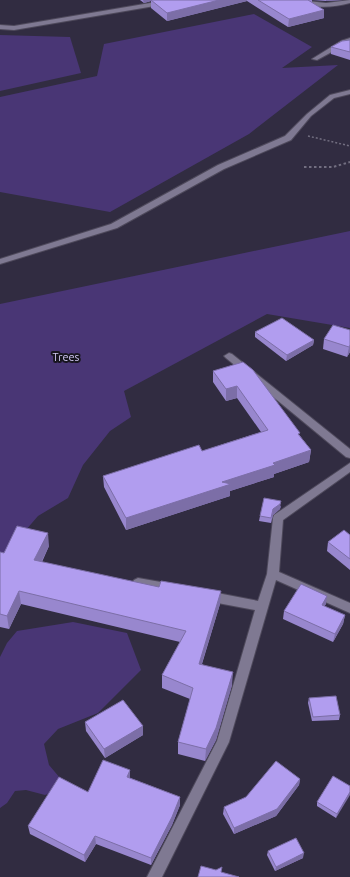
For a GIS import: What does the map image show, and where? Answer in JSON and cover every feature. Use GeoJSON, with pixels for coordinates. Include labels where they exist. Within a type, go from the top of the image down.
{"type":"FeatureCollection","features":[{"type":"Feature","properties":{"kind":"street"},"geometry":{"type":"LineString","coordinates":[[0,27],[20,27],[178,0]]}},
{"type":"Feature","properties":{"kind":"street"},"geometry":{"type":"LineString","coordinates":[[301,0],[319,6],[332,6],[350,2]]}},
{"type":"Feature","properties":{"kind":"street"},"geometry":{"type":"LineString","coordinates":[[315,59],[343,42],[350,40]]}},
{"type":"Feature","properties":{"kind":"street"},"geometry":{"type":"LineString","coordinates":[[0,262],[114,226],[221,167],[288,138],[309,115],[332,96],[350,92]]}},
{"type":"Feature","properties":{"kind":"street"},"geometry":{"type":"LineString","coordinates":[[229,356],[350,454]]}},
{"type":"Feature","properties":{"kind":"street"},"geometry":{"type":"LineString","coordinates":[[154,877],[223,742],[262,606],[273,574],[278,518],[350,467]]}},
{"type":"Feature","properties":{"kind":"street"},"geometry":{"type":"LineString","coordinates":[[273,574],[350,608]]}},
{"type":"Feature","properties":{"kind":"street"},"geometry":{"type":"LineString","coordinates":[[132,582],[262,606]]}},
{"type":"Feature","properties":{"kind":"path"},"geometry":{"type":"LineString","coordinates":[[288,138],[312,136],[350,146]]}},
{"type":"Feature","properties":{"kind":"path"},"geometry":{"type":"LineString","coordinates":[[304,167],[327,168],[342,166],[350,162]]}},
{"type":"Feature","properties":{"kind":"green space"},"geometry":{"type":"Polygon","coordinates":[[[254,14],[312,47],[282,68],[338,65],[249,134],[110,212],[0,192],[0,97],[97,76],[104,44],[254,14]]]}},
{"type":"Feature","properties":{"kind":"green space"},"geometry":{"type":"Polygon","coordinates":[[[0,35],[70,37],[81,73],[0,91],[0,35]]]}},
{"type":"Feature","properties":{"kind":"green space","name":"Trees"},"geometry":{"type":"Polygon","coordinates":[[[350,231],[350,328],[267,314],[124,391],[131,417],[110,431],[83,465],[68,498],[38,516],[0,560],[0,304],[350,231]]]}},
{"type":"Feature","properties":{"kind":"green space"},"geometry":{"type":"Polygon","coordinates":[[[73,622],[127,633],[141,670],[98,713],[58,729],[44,744],[49,765],[60,778],[58,790],[45,795],[26,790],[15,791],[7,803],[0,808],[0,657],[7,643],[17,631],[73,622]]]}},
{"type":"Feature","properties":{"kind":"building"},"geometry":{"type":"Polygon","coordinates":[[[151,0],[219,0],[167,13],[151,0]]]}},
{"type":"Feature","properties":{"kind":"building"},"geometry":{"type":"Polygon","coordinates":[[[258,0],[308,0],[324,10],[289,19],[258,0]]]}},
{"type":"Feature","properties":{"kind":"building"},"geometry":{"type":"Polygon","coordinates":[[[350,40],[350,52],[331,47],[342,41],[350,40]]]}},
{"type":"Feature","properties":{"kind":"building"},"geometry":{"type":"Polygon","coordinates":[[[282,318],[314,340],[287,355],[255,332],[282,318]]]}},
{"type":"Feature","properties":{"kind":"building"},"geometry":{"type":"Polygon","coordinates":[[[333,325],[350,330],[349,347],[324,339],[333,325]]]}},
{"type":"Feature","properties":{"kind":"building"},"geometry":{"type":"Polygon","coordinates":[[[243,362],[253,370],[311,450],[273,463],[275,465],[222,482],[231,484],[126,518],[103,476],[199,445],[202,451],[268,430],[237,386],[226,389],[213,371],[243,362]]]}},
{"type":"Feature","properties":{"kind":"building"},"geometry":{"type":"Polygon","coordinates":[[[264,498],[281,501],[280,504],[273,509],[271,518],[260,516],[264,498]]]}},
{"type":"Feature","properties":{"kind":"building"},"geometry":{"type":"Polygon","coordinates":[[[17,526],[48,533],[34,560],[159,587],[161,581],[221,591],[199,664],[233,672],[216,728],[206,749],[178,742],[193,688],[162,675],[186,631],[19,591],[7,616],[0,614],[0,552],[4,553],[17,526]]]}},
{"type":"Feature","properties":{"kind":"building"},"geometry":{"type":"Polygon","coordinates":[[[344,530],[350,535],[350,559],[328,542],[344,530]]]}},
{"type":"Feature","properties":{"kind":"building"},"geometry":{"type":"Polygon","coordinates":[[[301,584],[327,596],[322,605],[345,615],[335,634],[284,611],[301,584]]]}},
{"type":"Feature","properties":{"kind":"building"},"geometry":{"type":"Polygon","coordinates":[[[336,696],[340,715],[313,717],[309,698],[336,696]]]}},
{"type":"Feature","properties":{"kind":"building"},"geometry":{"type":"Polygon","coordinates":[[[123,700],[143,726],[104,749],[85,722],[123,700]]]}},
{"type":"Feature","properties":{"kind":"building"},"geometry":{"type":"Polygon","coordinates":[[[103,760],[130,770],[127,777],[180,797],[172,817],[151,858],[95,836],[84,855],[28,826],[59,777],[88,792],[103,760]]]}},
{"type":"Feature","properties":{"kind":"building"},"geometry":{"type":"Polygon","coordinates":[[[276,761],[300,779],[277,809],[234,828],[224,807],[246,797],[276,761]]]}},
{"type":"Feature","properties":{"kind":"building"},"geometry":{"type":"Polygon","coordinates":[[[333,776],[350,786],[350,792],[337,814],[317,802],[333,776]]]}},
{"type":"Feature","properties":{"kind":"building"},"geometry":{"type":"Polygon","coordinates":[[[296,838],[304,853],[276,867],[268,851],[296,838]]]}},
{"type":"Feature","properties":{"kind":"building"},"geometry":{"type":"Polygon","coordinates":[[[201,866],[216,870],[222,867],[221,872],[239,877],[198,877],[201,866]]]}}]}
